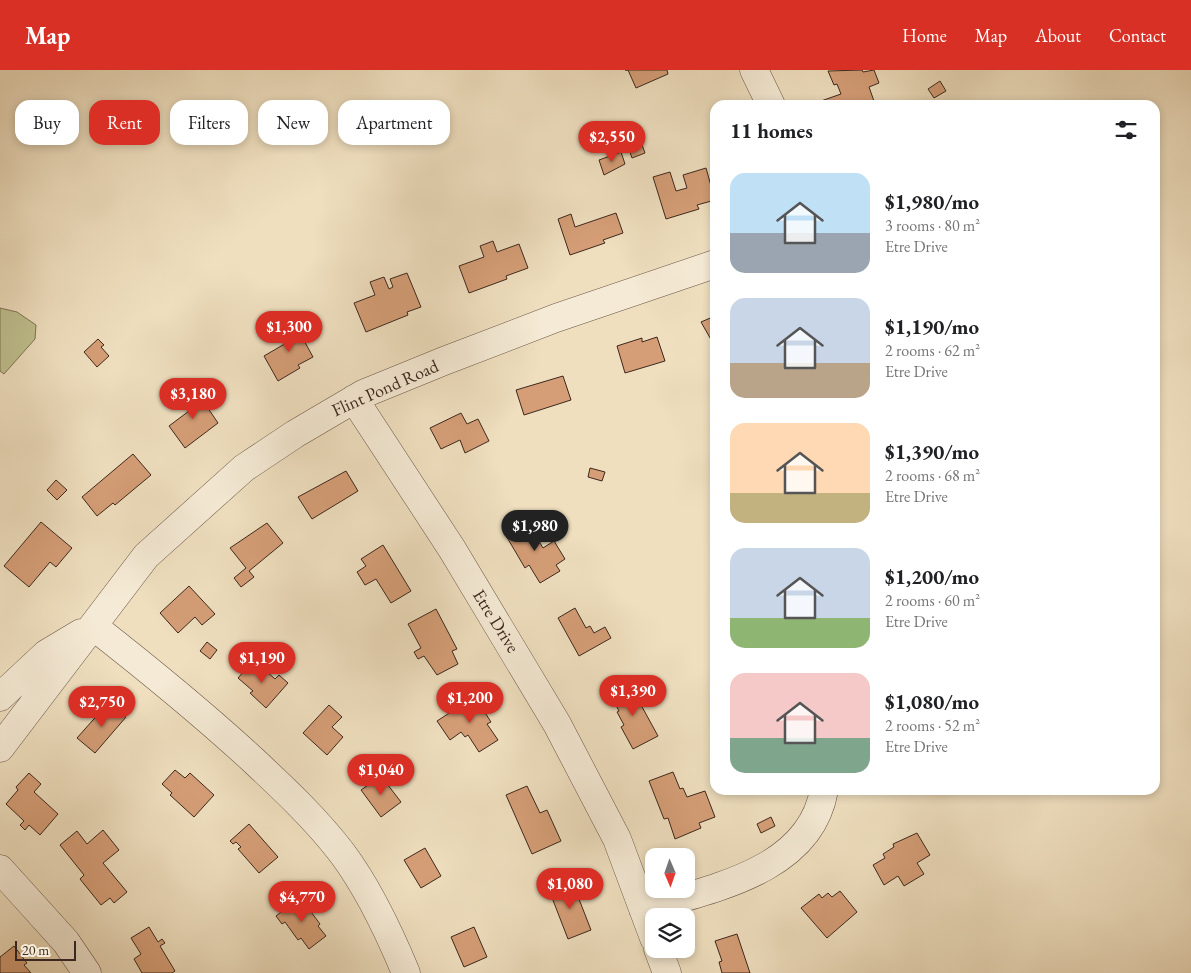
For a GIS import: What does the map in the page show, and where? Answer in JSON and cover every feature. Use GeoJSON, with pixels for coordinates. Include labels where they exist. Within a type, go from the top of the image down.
{"type":"FeatureCollection","features":[{"type":"Feature","properties":{"kind":"street"},"geometry":{"type":"LineString","coordinates":[[754,70],[769,100]]}},
{"type":"Feature","properties":{"kind":"street","name":"Flint Pond Road"},"geometry":{"type":"LineString","coordinates":[[0,748],[146,556],[244,468],[331,411],[354,399],[556,318],[710,266]]}},
{"type":"Feature","properties":{"kind":"street","name":"Etre Drive"},"geometry":{"type":"LineString","coordinates":[[354,399],[452,549],[552,716],[617,839],[645,914]]}},
{"type":"Feature","properties":{"kind":"street"},"geometry":{"type":"LineString","coordinates":[[93,626],[210,721],[278,784],[312,819],[342,854],[369,897],[386,925],[406,973]]}},
{"type":"Feature","properties":{"kind":"street","name":"Flint Pond Road"},"geometry":{"type":"LineString","coordinates":[[0,697],[46,654],[93,626]]}},
{"type":"Feature","properties":{"kind":"street"},"geometry":{"type":"LineString","coordinates":[[643,909],[735,881],[780,857],[801,838],[815,821],[822,807],[823,795]]}},
{"type":"Feature","properties":{"kind":"street"},"geometry":{"type":"LineString","coordinates":[[0,869],[66,942],[87,973]]}},
{"type":"Feature","properties":{"kind":"street"},"geometry":{"type":"LineString","coordinates":[[661,958],[667,973]]}},
{"type":"Feature","properties":{"kind":"green space"},"geometry":{"type":"Polygon","coordinates":[[[0,308],[17,312],[36,325],[35,339],[4,374],[0,371],[0,308]]]}},
{"type":"Feature","properties":{"kind":"building"},"geometry":{"type":"Polygon","coordinates":[[[628,70],[667,70],[668,74],[636,88],[628,70]]]}},
{"type":"Feature","properties":{"kind":"building"},"geometry":{"type":"Polygon","coordinates":[[[862,70],[863,72],[874,70],[879,83],[869,87],[874,100],[824,100],[841,94],[837,84],[834,85],[828,71],[862,70]]]}},
{"type":"Feature","properties":{"kind":"building"},"geometry":{"type":"Polygon","coordinates":[[[940,81],[946,91],[934,98],[928,89],[940,81]]]}},
{"type":"Feature","properties":{"kind":"building"},"geometry":{"type":"Polygon","coordinates":[[[638,134],[645,153],[632,158],[625,138],[638,134]]]}},
{"type":"Feature","properties":{"kind":"building"},"geometry":{"type":"Polygon","coordinates":[[[621,152],[625,164],[604,175],[599,160],[621,152]]]}},
{"type":"Feature","properties":{"kind":"building"},"geometry":{"type":"Polygon","coordinates":[[[706,168],[710,182],[710,201],[697,205],[699,209],[666,219],[653,177],[670,172],[676,191],[687,188],[683,175],[706,168]]]}},
{"type":"Feature","properties":{"kind":"building"},"geometry":{"type":"Polygon","coordinates":[[[616,213],[623,233],[603,240],[605,243],[570,255],[558,219],[571,214],[575,227],[616,213]]]}},
{"type":"Feature","properties":{"kind":"building"},"geometry":{"type":"Polygon","coordinates":[[[493,241],[497,252],[519,244],[528,268],[506,276],[507,279],[469,293],[459,266],[484,257],[480,246],[493,241]]]}},
{"type":"Feature","properties":{"kind":"building"},"geometry":{"type":"Polygon","coordinates":[[[407,273],[421,307],[407,312],[408,315],[366,332],[354,303],[375,295],[370,282],[384,277],[389,289],[393,287],[390,279],[407,273]]]}},
{"type":"Feature","properties":{"kind":"building"},"geometry":{"type":"Polygon","coordinates":[[[710,318],[710,338],[701,322],[710,318]]]}},
{"type":"Feature","properties":{"kind":"building"},"geometry":{"type":"Polygon","coordinates":[[[298,320],[305,333],[301,335],[313,357],[298,365],[300,368],[278,381],[264,356],[288,342],[282,330],[298,320]]]}},
{"type":"Feature","properties":{"kind":"building"},"geometry":{"type":"Polygon","coordinates":[[[657,337],[665,361],[625,373],[617,346],[642,338],[642,342],[657,337]]]}},
{"type":"Feature","properties":{"kind":"building"},"geometry":{"type":"Polygon","coordinates":[[[98,339],[104,345],[101,347],[109,356],[97,367],[84,352],[98,339]]]}},
{"type":"Feature","properties":{"kind":"building"},"geometry":{"type":"Polygon","coordinates":[[[563,376],[571,400],[524,415],[516,390],[563,376]]]}},
{"type":"Feature","properties":{"kind":"building"},"geometry":{"type":"Polygon","coordinates":[[[195,389],[218,423],[185,448],[169,426],[189,411],[180,399],[195,389]]]}},
{"type":"Feature","properties":{"kind":"building"},"geometry":{"type":"Polygon","coordinates":[[[461,413],[467,424],[478,419],[489,441],[465,453],[460,440],[441,449],[430,428],[461,413]]]}},
{"type":"Feature","properties":{"kind":"building"},"geometry":{"type":"Polygon","coordinates":[[[133,454],[151,475],[115,505],[113,503],[97,516],[82,497],[133,454]]]}},
{"type":"Feature","properties":{"kind":"building"},"geometry":{"type":"Polygon","coordinates":[[[590,468],[605,472],[602,481],[588,477],[590,468]]]}},
{"type":"Feature","properties":{"kind":"building"},"geometry":{"type":"Polygon","coordinates":[[[346,471],[358,491],[312,519],[298,497],[346,471]]]}},
{"type":"Feature","properties":{"kind":"building"},"geometry":{"type":"Polygon","coordinates":[[[56,480],[67,490],[57,500],[47,490],[56,480]]]}},
{"type":"Feature","properties":{"kind":"building"},"geometry":{"type":"Polygon","coordinates":[[[526,520],[543,548],[554,541],[565,559],[556,565],[560,571],[540,583],[529,565],[525,568],[505,534],[526,520]]]}},
{"type":"Feature","properties":{"kind":"building"},"geometry":{"type":"Polygon","coordinates":[[[41,522],[72,548],[56,567],[50,562],[29,587],[4,566],[41,522]]]}},
{"type":"Feature","properties":{"kind":"building"},"geometry":{"type":"Polygon","coordinates":[[[267,523],[283,543],[249,571],[254,577],[241,587],[234,578],[246,568],[230,548],[267,523]]]}},
{"type":"Feature","properties":{"kind":"building"},"geometry":{"type":"Polygon","coordinates":[[[383,545],[411,591],[391,603],[376,579],[365,585],[357,572],[366,566],[361,559],[383,545]]]}},
{"type":"Feature","properties":{"kind":"building"},"geometry":{"type":"Polygon","coordinates":[[[189,586],[215,614],[202,625],[195,617],[178,633],[160,613],[189,586]]]}},
{"type":"Feature","properties":{"kind":"building"},"geometry":{"type":"Polygon","coordinates":[[[575,608],[586,628],[590,626],[594,633],[605,627],[611,638],[579,656],[558,618],[575,608]]]}},
{"type":"Feature","properties":{"kind":"building"},"geometry":{"type":"Polygon","coordinates":[[[436,609],[457,649],[452,651],[458,664],[437,675],[424,656],[418,659],[414,652],[421,648],[408,624],[436,609]]]}},
{"type":"Feature","properties":{"kind":"building"},"geometry":{"type":"Polygon","coordinates":[[[207,642],[217,650],[210,659],[200,651],[207,642]]]}},
{"type":"Feature","properties":{"kind":"building"},"geometry":{"type":"Polygon","coordinates":[[[254,660],[275,679],[279,675],[288,683],[266,708],[250,693],[253,691],[238,678],[254,660]]]}},
{"type":"Feature","properties":{"kind":"building"},"geometry":{"type":"Polygon","coordinates":[[[629,683],[658,736],[633,749],[621,727],[624,725],[610,694],[629,683]]]}},
{"type":"Feature","properties":{"kind":"building"},"geometry":{"type":"Polygon","coordinates":[[[477,695],[487,709],[484,711],[491,722],[487,724],[498,740],[479,752],[468,735],[465,737],[461,732],[450,740],[437,721],[477,695]]]}},
{"type":"Feature","properties":{"kind":"building"},"geometry":{"type":"Polygon","coordinates":[[[109,702],[126,717],[95,753],[77,738],[109,702]]]}},
{"type":"Feature","properties":{"kind":"building"},"geometry":{"type":"Polygon","coordinates":[[[329,705],[342,717],[332,727],[343,737],[327,755],[303,733],[329,705]]]}},
{"type":"Feature","properties":{"kind":"building"},"geometry":{"type":"Polygon","coordinates":[[[175,770],[185,778],[190,773],[214,795],[194,817],[170,795],[172,793],[162,784],[175,770]]]}},
{"type":"Feature","properties":{"kind":"building"},"geometry":{"type":"Polygon","coordinates":[[[673,772],[680,789],[683,788],[687,797],[705,791],[715,817],[699,823],[701,828],[675,839],[668,818],[664,819],[649,781],[673,772]]]}},
{"type":"Feature","properties":{"kind":"building"},"geometry":{"type":"Polygon","coordinates":[[[29,773],[41,784],[34,792],[58,814],[40,835],[29,825],[25,830],[20,825],[24,821],[6,804],[18,790],[16,787],[29,773]]]}},
{"type":"Feature","properties":{"kind":"building"},"geometry":{"type":"Polygon","coordinates":[[[381,776],[401,802],[381,817],[361,790],[381,776]]]}},
{"type":"Feature","properties":{"kind":"building"},"geometry":{"type":"Polygon","coordinates":[[[527,786],[540,813],[547,810],[561,841],[532,854],[506,795],[527,786]]]}},
{"type":"Feature","properties":{"kind":"building"},"geometry":{"type":"Polygon","coordinates":[[[771,817],[775,826],[761,833],[757,824],[771,817]]]}},
{"type":"Feature","properties":{"kind":"building"},"geometry":{"type":"Polygon","coordinates":[[[249,824],[278,857],[259,873],[238,849],[241,847],[236,842],[233,844],[230,841],[249,824]]]}},
{"type":"Feature","properties":{"kind":"building"},"geometry":{"type":"Polygon","coordinates":[[[103,830],[119,850],[103,863],[127,892],[114,903],[110,898],[101,905],[80,879],[84,875],[60,845],[77,831],[87,844],[103,830]]]}},
{"type":"Feature","properties":{"kind":"building"},"geometry":{"type":"Polygon","coordinates":[[[917,833],[930,855],[917,863],[924,874],[904,886],[898,876],[884,885],[873,865],[885,858],[883,854],[894,847],[893,844],[917,833]]]}},
{"type":"Feature","properties":{"kind":"building"},"geometry":{"type":"Polygon","coordinates":[[[425,848],[441,876],[421,888],[404,860],[425,848]]]}},
{"type":"Feature","properties":{"kind":"building"},"geometry":{"type":"Polygon","coordinates":[[[572,881],[591,930],[568,939],[549,890],[572,881]]]}},
{"type":"Feature","properties":{"kind":"building"},"geometry":{"type":"Polygon","coordinates":[[[840,891],[857,912],[827,938],[801,908],[819,894],[822,898],[828,893],[832,897],[840,891]]]}},
{"type":"Feature","properties":{"kind":"building"},"geometry":{"type":"Polygon","coordinates":[[[300,897],[320,924],[318,926],[326,936],[309,949],[301,938],[298,940],[285,922],[282,924],[276,916],[300,897]]]}},
{"type":"Feature","properties":{"kind":"building"},"geometry":{"type":"Polygon","coordinates":[[[149,927],[158,942],[162,939],[165,943],[160,946],[175,971],[172,973],[142,973],[134,959],[141,954],[131,938],[149,927]]]}},
{"type":"Feature","properties":{"kind":"building"},"geometry":{"type":"Polygon","coordinates":[[[474,927],[487,957],[464,967],[451,937],[474,927]]]}},
{"type":"Feature","properties":{"kind":"building"},"geometry":{"type":"Polygon","coordinates":[[[737,934],[750,973],[722,973],[719,962],[722,961],[715,941],[737,934]]]}},
{"type":"Feature","properties":{"kind":"building"},"geometry":{"type":"Polygon","coordinates":[[[14,946],[27,963],[24,965],[31,973],[0,973],[0,957],[14,946]]]}}]}
